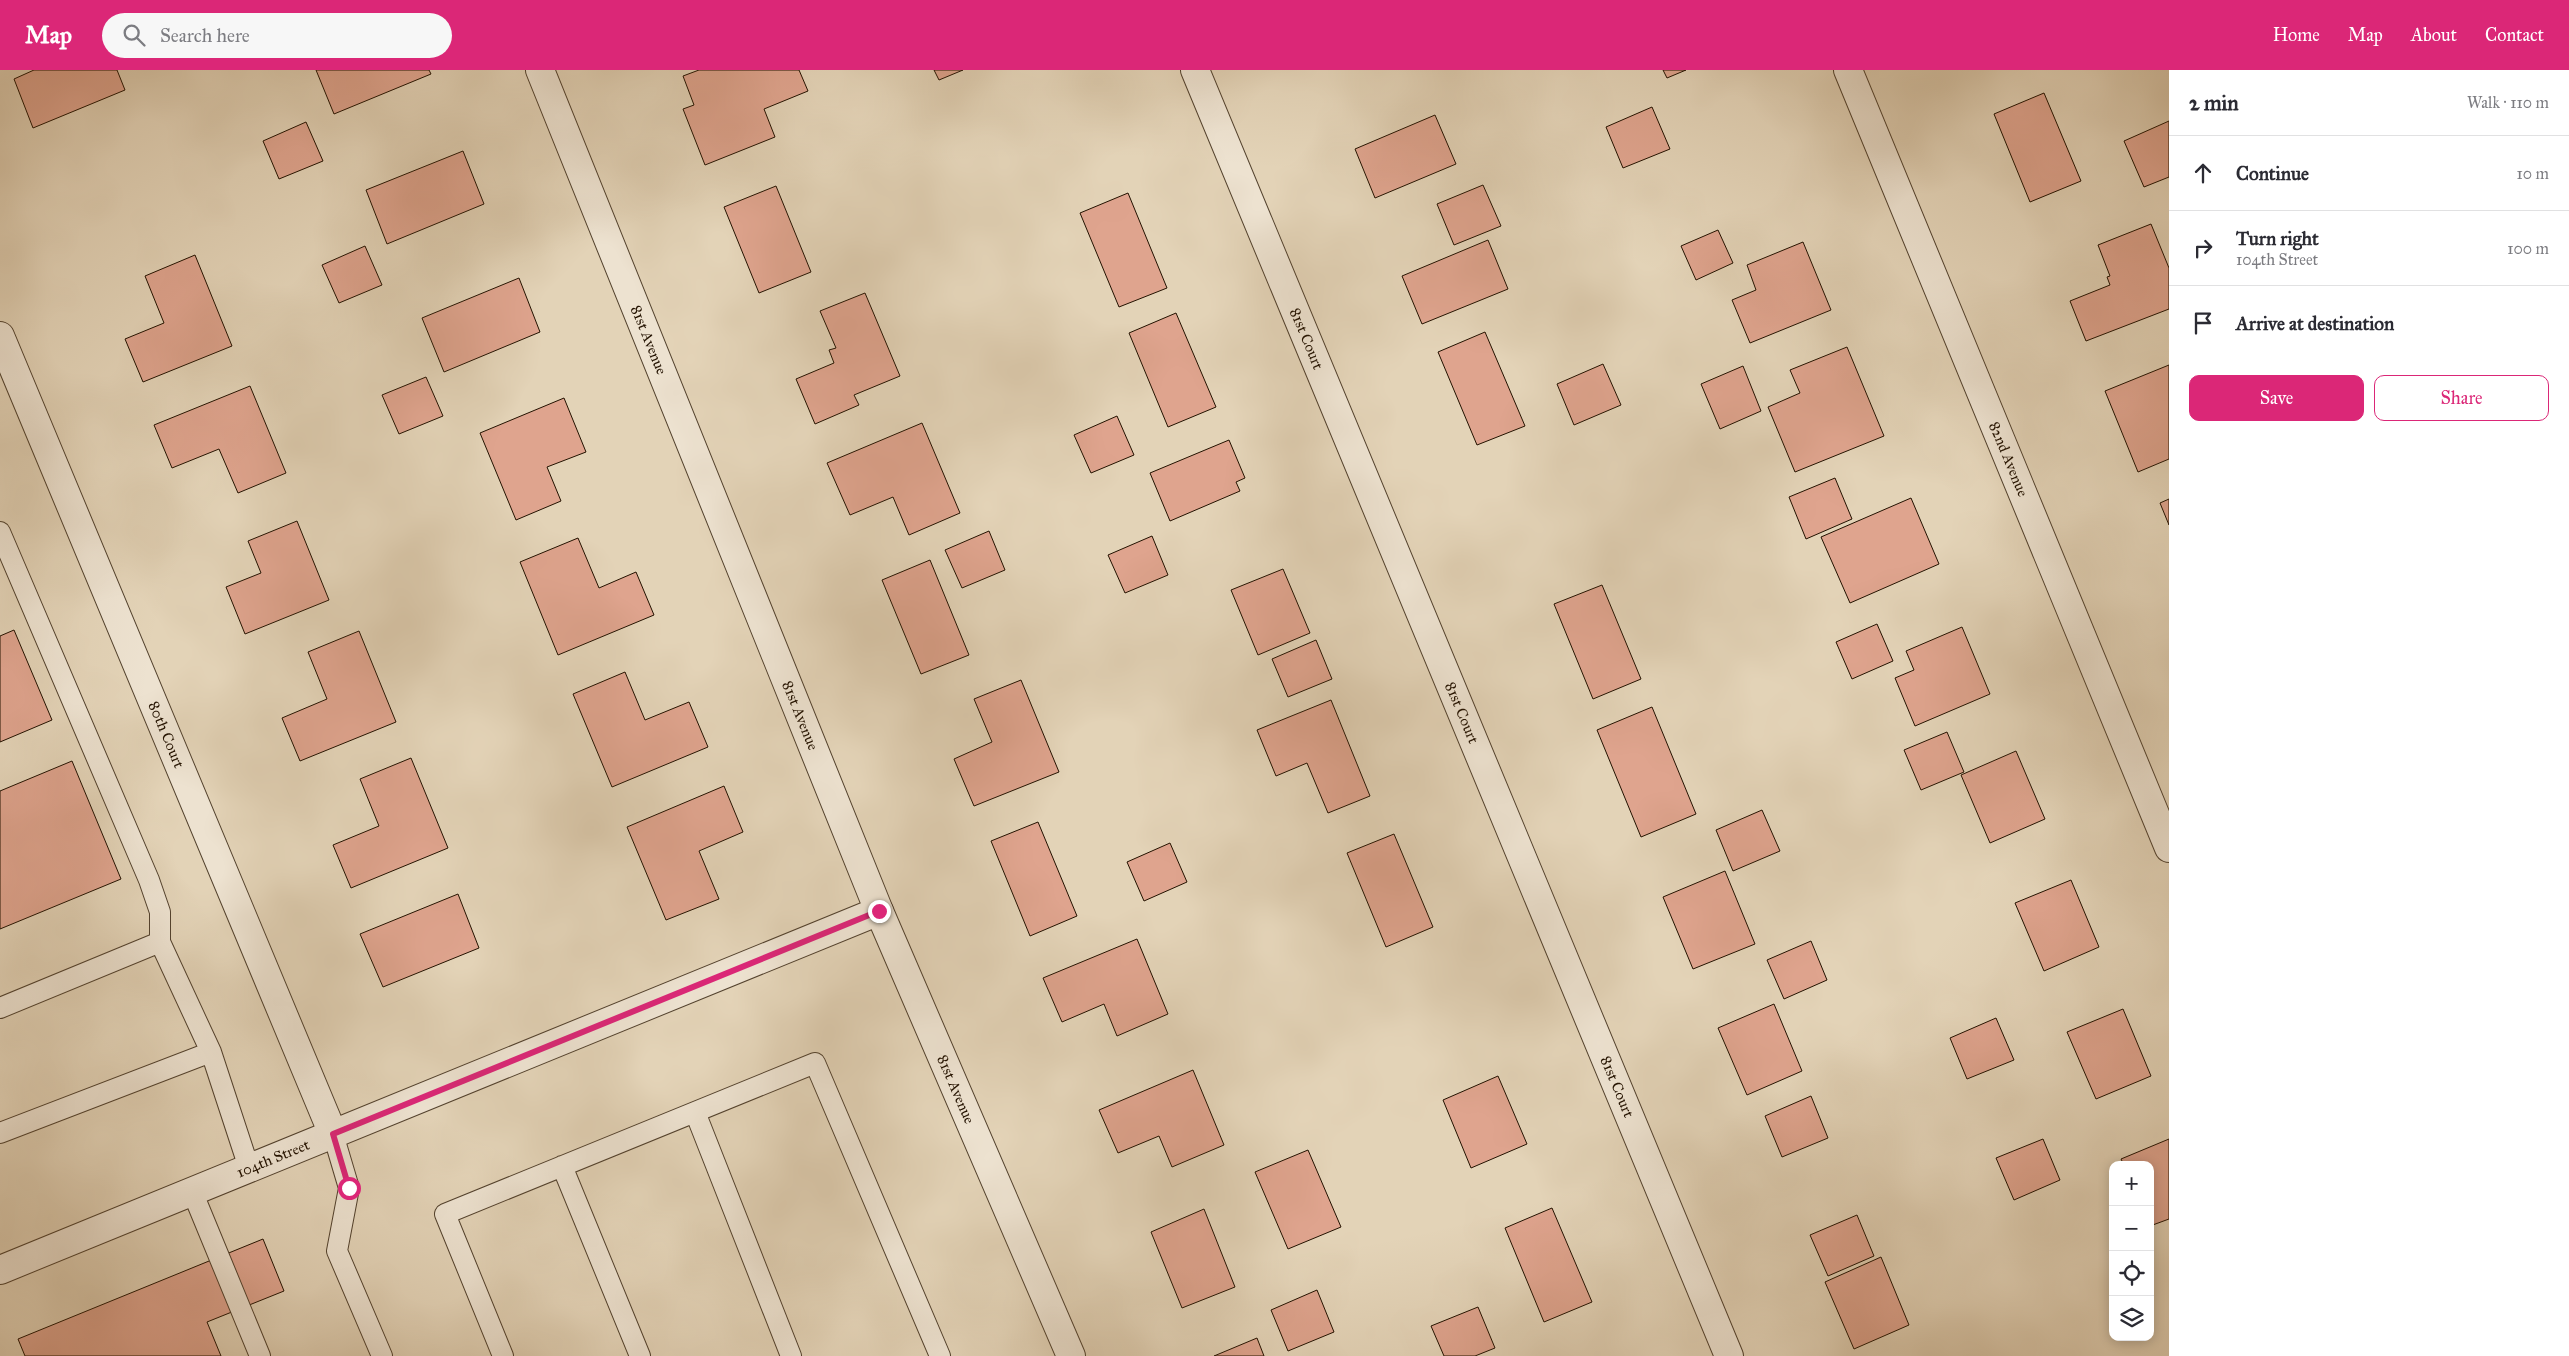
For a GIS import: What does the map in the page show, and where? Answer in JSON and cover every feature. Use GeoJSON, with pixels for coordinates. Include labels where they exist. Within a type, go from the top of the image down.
{"type":"FeatureCollection","features":[{"type":"Feature","properties":{"kind":"street","name":"81st Avenue"},"geometry":{"type":"LineString","coordinates":[[540,70],[879,911],[1071,1356]]}},
{"type":"Feature","properties":{"kind":"street","name":"81st Court"},"geometry":{"type":"LineString","coordinates":[[1195,70],[1729,1356]]}},
{"type":"Feature","properties":{"kind":"street","name":"82nd Avenue"},"geometry":{"type":"LineString","coordinates":[[1848,70],[2169,848]]}},
{"type":"Feature","properties":{"kind":"street","name":"80th Court"},"geometry":{"type":"LineString","coordinates":[[0,336],[333,1134]]}},
{"type":"Feature","properties":{"kind":"street","name":"104th Street"},"geometry":{"type":"LineString","coordinates":[[0,1270],[879,911]]}},
{"type":"Feature","properties":{"kind":"lane"},"geometry":{"type":"LineString","coordinates":[[0,532],[149,880],[160,912],[160,942],[211,1052],[249,1168]]}},
{"type":"Feature","properties":{"kind":"lane"},"geometry":{"type":"LineString","coordinates":[[0,1008],[160,942]]}},
{"type":"Feature","properties":{"kind":"lane"},"geometry":{"type":"LineString","coordinates":[[0,1133],[211,1052]]}},
{"type":"Feature","properties":{"kind":"lane"},"geometry":{"type":"LineString","coordinates":[[503,1356],[445,1214],[815,1063],[940,1356]]}},
{"type":"Feature","properties":{"kind":"lane"},"geometry":{"type":"LineString","coordinates":[[695,1112],[790,1356]]}},
{"type":"Feature","properties":{"kind":"lane"},"geometry":{"type":"LineString","coordinates":[[333,1134],[349,1188],[337,1251],[382,1356]]}},
{"type":"Feature","properties":{"kind":"lane"},"geometry":{"type":"LineString","coordinates":[[562,1166],[640,1356]]}},
{"type":"Feature","properties":{"kind":"lane"},"geometry":{"type":"LineString","coordinates":[[192,1191],[260,1356]]}},
{"type":"Feature","properties":{"kind":"building"},"geometry":{"type":"Polygon","coordinates":[[[34,70],[117,70],[125,90],[33,128],[14,79],[34,70]]]}},
{"type":"Feature","properties":{"kind":"building"},"geometry":{"type":"Polygon","coordinates":[[[316,70],[429,70],[431,74],[334,114],[316,70]]]}},
{"type":"Feature","properties":{"kind":"building"},"geometry":{"type":"Polygon","coordinates":[[[699,70],[799,70],[808,91],[764,109],[775,137],[705,165],[683,109],[694,105],[683,76],[699,70]]]}},
{"type":"Feature","properties":{"kind":"building"},"geometry":{"type":"Polygon","coordinates":[[[934,70],[963,70],[939,80],[934,70]]]}},
{"type":"Feature","properties":{"kind":"building"},"geometry":{"type":"Polygon","coordinates":[[[1663,70],[1686,70],[1667,78],[1663,70]]]}},
{"type":"Feature","properties":{"kind":"building"},"geometry":{"type":"Polygon","coordinates":[[[2044,93],[2081,181],[2030,202],[1994,114],[2044,93]]]}},
{"type":"Feature","properties":{"kind":"building"},"geometry":{"type":"Polygon","coordinates":[[[1652,107],[1670,149],[1623,168],[1606,127],[1652,107]]]}},
{"type":"Feature","properties":{"kind":"building"},"geometry":{"type":"Polygon","coordinates":[[[1435,115],[1456,164],[1375,198],[1355,149],[1435,115]]]}},
{"type":"Feature","properties":{"kind":"building"},"geometry":{"type":"Polygon","coordinates":[[[2169,121],[2169,177],[2144,187],[2124,141],[2169,121]]]}},
{"type":"Feature","properties":{"kind":"building"},"geometry":{"type":"Polygon","coordinates":[[[306,122],[323,161],[279,179],[263,141],[306,122]]]}},
{"type":"Feature","properties":{"kind":"building"},"geometry":{"type":"Polygon","coordinates":[[[463,151],[484,204],[387,244],[366,190],[463,151]]]}},
{"type":"Feature","properties":{"kind":"building"},"geometry":{"type":"Polygon","coordinates":[[[1483,185],[1501,226],[1454,245],[1437,204],[1483,185]]]}},
{"type":"Feature","properties":{"kind":"building"},"geometry":{"type":"Polygon","coordinates":[[[776,186],[811,272],[759,293],[724,207],[776,186]]]}},
{"type":"Feature","properties":{"kind":"building"},"geometry":{"type":"Polygon","coordinates":[[[1128,193],[1167,288],[1119,307],[1080,213],[1128,193]]]}},
{"type":"Feature","properties":{"kind":"building"},"geometry":{"type":"Polygon","coordinates":[[[2151,224],[2169,268],[2169,309],[2086,341],[2070,301],[2110,285],[2107,277],[2110,276],[2098,245],[2151,224]]]}},
{"type":"Feature","properties":{"kind":"building"},"geometry":{"type":"Polygon","coordinates":[[[1718,230],[1733,263],[1696,280],[1681,246],[1718,230]]]}},
{"type":"Feature","properties":{"kind":"building"},"geometry":{"type":"Polygon","coordinates":[[[1488,240],[1508,289],[1422,324],[1402,276],[1488,240]]]}},
{"type":"Feature","properties":{"kind":"building"},"geometry":{"type":"Polygon","coordinates":[[[1803,242],[1831,310],[1750,343],[1732,300],[1756,290],[1747,265],[1803,242]]]}},
{"type":"Feature","properties":{"kind":"building"},"geometry":{"type":"Polygon","coordinates":[[[365,246],[382,285],[339,303],[322,265],[365,246]]]}},
{"type":"Feature","properties":{"kind":"building"},"geometry":{"type":"Polygon","coordinates":[[[195,255],[232,346],[143,382],[125,339],[164,323],[145,276],[195,255]]]}},
{"type":"Feature","properties":{"kind":"building"},"geometry":{"type":"Polygon","coordinates":[[[519,278],[540,332],[444,372],[422,318],[519,278]]]}},
{"type":"Feature","properties":{"kind":"building"},"geometry":{"type":"Polygon","coordinates":[[[865,293],[900,376],[854,395],[859,405],[815,424],[796,379],[834,363],[829,350],[836,348],[820,311],[865,293]]]}},
{"type":"Feature","properties":{"kind":"building"},"geometry":{"type":"Polygon","coordinates":[[[1176,313],[1216,407],[1168,427],[1129,333],[1176,313]]]}},
{"type":"Feature","properties":{"kind":"building"},"geometry":{"type":"Polygon","coordinates":[[[1485,332],[1525,426],[1477,445],[1438,352],[1485,332]]]}},
{"type":"Feature","properties":{"kind":"building"},"geometry":{"type":"Polygon","coordinates":[[[1847,347],[1884,436],[1795,472],[1768,407],[1800,393],[1790,370],[1847,347]]]}},
{"type":"Feature","properties":{"kind":"building"},"geometry":{"type":"Polygon","coordinates":[[[1603,364],[1621,405],[1574,425],[1557,384],[1603,364]]]}},
{"type":"Feature","properties":{"kind":"building"},"geometry":{"type":"Polygon","coordinates":[[[2169,365],[2169,459],[2138,472],[2105,391],[2169,365]]]}},
{"type":"Feature","properties":{"kind":"building"},"geometry":{"type":"Polygon","coordinates":[[[1743,366],[1761,411],[1720,429],[1701,384],[1743,366]]]}},
{"type":"Feature","properties":{"kind":"building"},"geometry":{"type":"Polygon","coordinates":[[[426,377],[443,416],[399,434],[382,395],[426,377]]]}},
{"type":"Feature","properties":{"kind":"building"},"geometry":{"type":"Polygon","coordinates":[[[250,386],[286,473],[238,493],[219,449],[172,468],[154,425],[250,386]]]}},
{"type":"Feature","properties":{"kind":"building"},"geometry":{"type":"Polygon","coordinates":[[[564,398],[586,452],[547,467],[561,501],[516,520],[480,433],[564,398]]]}},
{"type":"Feature","properties":{"kind":"building"},"geometry":{"type":"Polygon","coordinates":[[[1117,416],[1134,455],[1091,473],[1074,435],[1117,416]]]}},
{"type":"Feature","properties":{"kind":"building"},"geometry":{"type":"Polygon","coordinates":[[[922,423],[960,513],[909,535],[893,497],[850,515],[827,463],[922,423]]]}},
{"type":"Feature","properties":{"kind":"building"},"geometry":{"type":"Polygon","coordinates":[[[1229,440],[1245,478],[1236,482],[1240,491],[1170,521],[1150,473],[1229,440]]]}},
{"type":"Feature","properties":{"kind":"building"},"geometry":{"type":"Polygon","coordinates":[[[1835,478],[1852,519],[1806,539],[1789,497],[1835,478]]]}},
{"type":"Feature","properties":{"kind":"building"},"geometry":{"type":"Polygon","coordinates":[[[1911,498],[1939,564],[1850,603],[1821,537],[1911,498]]]}},
{"type":"Feature","properties":{"kind":"building"},"geometry":{"type":"Polygon","coordinates":[[[2169,499],[2169,525],[2160,503],[2169,499]]]}},
{"type":"Feature","properties":{"kind":"building"},"geometry":{"type":"Polygon","coordinates":[[[297,521],[329,600],[245,634],[226,587],[261,573],[248,541],[297,521]]]}},
{"type":"Feature","properties":{"kind":"building"},"geometry":{"type":"Polygon","coordinates":[[[989,531],[1005,570],[962,588],[945,550],[989,531]]]}},
{"type":"Feature","properties":{"kind":"building"},"geometry":{"type":"Polygon","coordinates":[[[1152,536],[1168,575],[1125,593],[1108,555],[1152,536]]]}},
{"type":"Feature","properties":{"kind":"building"},"geometry":{"type":"Polygon","coordinates":[[[578,538],[599,588],[636,572],[654,615],[558,655],[520,562],[578,538]]]}},
{"type":"Feature","properties":{"kind":"building"},"geometry":{"type":"Polygon","coordinates":[[[930,560],[969,655],[921,674],[882,580],[930,560]]]}},
{"type":"Feature","properties":{"kind":"building"},"geometry":{"type":"Polygon","coordinates":[[[1283,569],[1310,633],[1258,655],[1231,590],[1283,569]]]}},
{"type":"Feature","properties":{"kind":"building"},"geometry":{"type":"Polygon","coordinates":[[[1602,585],[1641,679],[1593,699],[1554,604],[1602,585]]]}},
{"type":"Feature","properties":{"kind":"building"},"geometry":{"type":"Polygon","coordinates":[[[1877,624],[1893,661],[1852,679],[1836,642],[1877,624]]]}},
{"type":"Feature","properties":{"kind":"building"},"geometry":{"type":"Polygon","coordinates":[[[1962,627],[1990,694],[1915,726],[1895,678],[1914,670],[1906,651],[1962,627]]]}},
{"type":"Feature","properties":{"kind":"building"},"geometry":{"type":"Polygon","coordinates":[[[14,630],[52,720],[0,742],[0,636],[14,630]]]}},
{"type":"Feature","properties":{"kind":"building"},"geometry":{"type":"Polygon","coordinates":[[[359,631],[396,722],[300,761],[282,718],[327,699],[308,652],[359,631]]]}},
{"type":"Feature","properties":{"kind":"building"},"geometry":{"type":"Polygon","coordinates":[[[1316,640],[1332,679],[1288,697],[1272,659],[1316,640]]]}},
{"type":"Feature","properties":{"kind":"building"},"geometry":{"type":"Polygon","coordinates":[[[625,672],[645,720],[689,702],[708,747],[612,787],[573,694],[625,672]]]}},
{"type":"Feature","properties":{"kind":"building"},"geometry":{"type":"Polygon","coordinates":[[[1021,680],[1059,772],[974,806],[954,759],[992,742],[974,699],[1021,680]]]}},
{"type":"Feature","properties":{"kind":"building"},"geometry":{"type":"Polygon","coordinates":[[[1331,700],[1370,796],[1328,813],[1307,763],[1276,776],[1257,730],[1331,700]]]}},
{"type":"Feature","properties":{"kind":"building"},"geometry":{"type":"Polygon","coordinates":[[[1652,707],[1696,814],[1641,837],[1597,730],[1652,707]]]}},
{"type":"Feature","properties":{"kind":"building"},"geometry":{"type":"Polygon","coordinates":[[[1947,732],[1964,772],[1921,790],[1904,750],[1947,732]]]}},
{"type":"Feature","properties":{"kind":"building"},"geometry":{"type":"Polygon","coordinates":[[[2016,751],[2045,819],[1990,843],[1961,775],[2016,751]]]}},
{"type":"Feature","properties":{"kind":"building"},"geometry":{"type":"Polygon","coordinates":[[[411,758],[448,848],[351,888],[333,845],[379,826],[360,779],[411,758]]]}},
{"type":"Feature","properties":{"kind":"building"},"geometry":{"type":"Polygon","coordinates":[[[72,761],[121,879],[0,929],[0,791],[72,761]]]}},
{"type":"Feature","properties":{"kind":"building"},"geometry":{"type":"Polygon","coordinates":[[[724,786],[743,832],[699,851],[719,899],[666,920],[627,827],[724,786]]]}},
{"type":"Feature","properties":{"kind":"building"},"geometry":{"type":"Polygon","coordinates":[[[1762,810],[1780,851],[1733,871],[1716,830],[1762,810]]]}},
{"type":"Feature","properties":{"kind":"building"},"geometry":{"type":"Polygon","coordinates":[[[1038,822],[1077,916],[1030,936],[991,841],[1038,822]]]}},
{"type":"Feature","properties":{"kind":"building"},"geometry":{"type":"Polygon","coordinates":[[[1394,834],[1433,927],[1386,947],[1347,853],[1394,834]]]}},
{"type":"Feature","properties":{"kind":"building"},"geometry":{"type":"Polygon","coordinates":[[[1170,843],[1187,882],[1144,901],[1127,862],[1170,843]]]}},
{"type":"Feature","properties":{"kind":"building"},"geometry":{"type":"Polygon","coordinates":[[[1725,871],[1755,944],[1693,969],[1663,897],[1725,871]]]}},
{"type":"Feature","properties":{"kind":"building"},"geometry":{"type":"Polygon","coordinates":[[[2071,880],[2099,947],[2044,971],[2015,903],[2071,880]]]}},
{"type":"Feature","properties":{"kind":"building"},"geometry":{"type":"Polygon","coordinates":[[[458,894],[479,948],[383,987],[360,934],[458,894]]]}},
{"type":"Feature","properties":{"kind":"building"},"geometry":{"type":"Polygon","coordinates":[[[1137,939],[1168,1014],[1117,1036],[1104,1004],[1062,1022],[1043,978],[1137,939]]]}},
{"type":"Feature","properties":{"kind":"building"},"geometry":{"type":"Polygon","coordinates":[[[1811,941],[1827,980],[1784,999],[1767,960],[1811,941]]]}},
{"type":"Feature","properties":{"kind":"building"},"geometry":{"type":"Polygon","coordinates":[[[1774,1004],[1802,1071],[1747,1095],[1718,1028],[1774,1004]]]}},
{"type":"Feature","properties":{"kind":"building"},"geometry":{"type":"Polygon","coordinates":[[[2123,1009],[2151,1076],[2096,1099],[2067,1032],[2123,1009]]]}},
{"type":"Feature","properties":{"kind":"building"},"geometry":{"type":"Polygon","coordinates":[[[1996,1018],[2014,1060],[1967,1079],[1950,1038],[1996,1018]]]}},
{"type":"Feature","properties":{"kind":"building"},"geometry":{"type":"Polygon","coordinates":[[[1193,1070],[1224,1145],[1172,1167],[1159,1136],[1118,1153],[1099,1110],[1193,1070]]]}},
{"type":"Feature","properties":{"kind":"building"},"geometry":{"type":"Polygon","coordinates":[[[1498,1076],[1527,1144],[1471,1168],[1443,1100],[1498,1076]]]}},
{"type":"Feature","properties":{"kind":"building"},"geometry":{"type":"Polygon","coordinates":[[[1811,1096],[1828,1138],[1782,1157],[1765,1116],[1811,1096]]]}},
{"type":"Feature","properties":{"kind":"building"},"geometry":{"type":"Polygon","coordinates":[[[2043,1139],[2060,1180],[2014,1200],[1996,1158],[2043,1139]]]}},
{"type":"Feature","properties":{"kind":"building"},"geometry":{"type":"Polygon","coordinates":[[[2169,1139],[2169,1219],[2154,1225],[2154,1161],[2122,1161],[2121,1159],[2169,1139]]]}},
{"type":"Feature","properties":{"kind":"building"},"geometry":{"type":"Polygon","coordinates":[[[1308,1150],[1341,1227],[1288,1249],[1255,1172],[1308,1150]]]}},
{"type":"Feature","properties":{"kind":"building"},"geometry":{"type":"Polygon","coordinates":[[[1552,1208],[1592,1302],[1544,1322],[1505,1228],[1552,1208]]]}},
{"type":"Feature","properties":{"kind":"building"},"geometry":{"type":"Polygon","coordinates":[[[1204,1209],[1235,1287],[1182,1308],[1151,1232],[1204,1209]]]}},
{"type":"Feature","properties":{"kind":"building"},"geometry":{"type":"Polygon","coordinates":[[[1857,1215],[1874,1256],[1828,1276],[1810,1235],[1857,1215]]]}},
{"type":"Feature","properties":{"kind":"building"},"geometry":{"type":"Polygon","coordinates":[[[263,1239],[284,1291],[207,1322],[221,1356],[25,1356],[18,1339],[263,1239]]]}},
{"type":"Feature","properties":{"kind":"building"},"geometry":{"type":"Polygon","coordinates":[[[1881,1257],[1909,1325],[1854,1349],[1825,1282],[1881,1257]]]}},
{"type":"Feature","properties":{"kind":"building"},"geometry":{"type":"Polygon","coordinates":[[[1317,1290],[1334,1332],[1288,1351],[1271,1310],[1317,1290]]]}},
{"type":"Feature","properties":{"kind":"building"},"geometry":{"type":"Polygon","coordinates":[[[1478,1307],[1495,1348],[1475,1356],[1444,1356],[1431,1326],[1478,1307]]]}},
{"type":"Feature","properties":{"kind":"building"},"geometry":{"type":"Polygon","coordinates":[[[1257,1338],[1264,1356],[1214,1356],[1257,1338]]]}},
{"type":"Feature","properties":{"kind":"route"},"geometry":{"type":"LineString","coordinates":[[349,1188],[333,1134],[879,911]]}}]}
